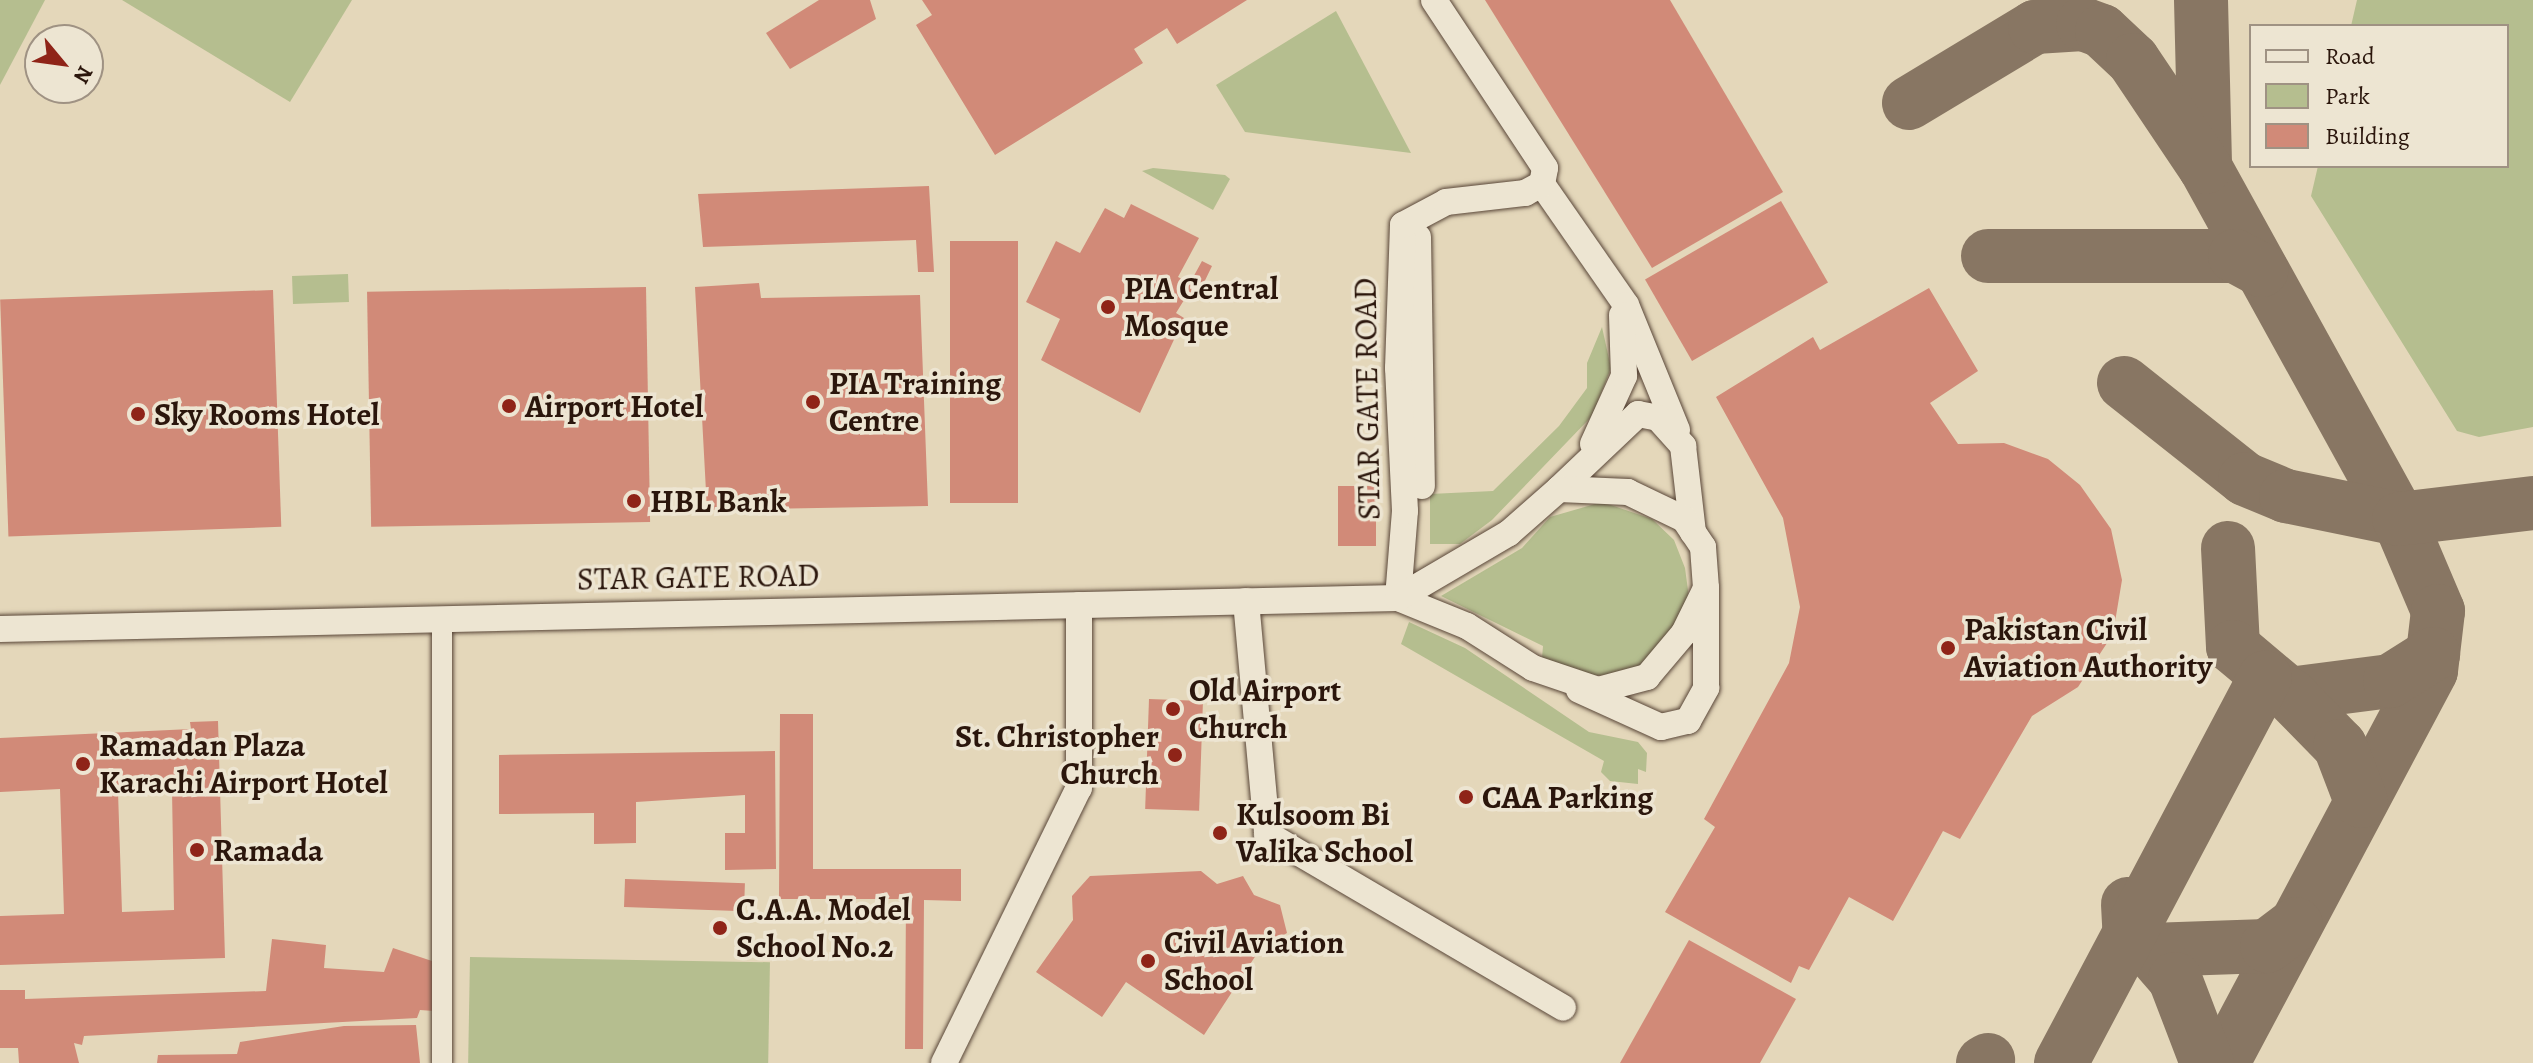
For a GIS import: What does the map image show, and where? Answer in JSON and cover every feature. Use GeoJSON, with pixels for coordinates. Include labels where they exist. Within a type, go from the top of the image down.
{"type":"FeatureCollection","features":[{"type":"Feature","properties":{"kind":"street"},"geometry":{"type":"LineString","coordinates":[[1434,0],[1532,145],[1545,168],[1542,184],[1622,301],[1677,430],[1693,532]]}},
{"type":"Feature","properties":{"kind":"street","name":"STAR GATE ROAD"},"geometry":{"type":"LineString","coordinates":[[0,629],[1398,598],[1420,546],[1416,252],[1425,211],[1542,184]]}},
{"type":"Feature","properties":{"kind":"street"},"geometry":{"type":"LineString","coordinates":[[1584,462],[1624,376],[1622,301]]}},
{"type":"Feature","properties":{"kind":"street"},"geometry":{"type":"LineString","coordinates":[[1398,598],[1509,533],[1638,414],[1677,430]]}},
{"type":"Feature","properties":{"kind":"street"},"geometry":{"type":"LineString","coordinates":[[1398,598],[1467,626],[1574,687],[1661,727],[1688,721],[1706,688],[1703,547],[1684,519],[1628,492],[1559,489]]}},
{"type":"Feature","properties":{"kind":"street"},"geometry":{"type":"LineString","coordinates":[[1574,687],[1616,688],[1647,677],[1684,633],[1706,588]]}},
{"type":"Feature","properties":{"kind":"street"},"geometry":{"type":"LineString","coordinates":[[1246,601],[1267,834],[1563,1008]]}},
{"type":"Feature","properties":{"kind":"street"},"geometry":{"type":"LineString","coordinates":[[944,1063],[1079,788],[1079,605]]}},
{"type":"Feature","properties":{"kind":"street"},"geometry":{"type":"LineString","coordinates":[[442,619],[442,1063]]}},
{"type":"Feature","properties":{"kind":"green space"},"geometry":{"type":"Polygon","coordinates":[[[0,0],[45,0],[32,24],[24,24],[24,40],[0,85],[0,0]]]}},
{"type":"Feature","properties":{"kind":"green space"},"geometry":{"type":"Polygon","coordinates":[[[122,0],[352,0],[290,102],[122,0]]]}},
{"type":"Feature","properties":{"kind":"green space"},"geometry":{"type":"Polygon","coordinates":[[[2357,0],[2533,0],[2533,427],[2479,437],[2457,431],[2311,196],[2318,168],[2509,168],[2509,24],[2351,24],[2357,0]]]}},
{"type":"Feature","properties":{"kind":"green space"},"geometry":{"type":"Polygon","coordinates":[[[1336,11],[1411,153],[1245,132],[1216,85],[1336,11]]]}},
{"type":"Feature","properties":{"kind":"green space"},"geometry":{"type":"Polygon","coordinates":[[[1153,168],[1225,175],[1230,179],[1213,210],[1142,171],[1153,168]]]}},
{"type":"Feature","properties":{"kind":"green space"},"geometry":{"type":"Polygon","coordinates":[[[348,274],[349,302],[293,304],[292,276],[348,274]]]}},
{"type":"Feature","properties":{"kind":"green space"},"geometry":{"type":"Polygon","coordinates":[[[1602,327],[1611,368],[1592,416],[1492,520],[1460,544],[1430,544],[1430,494],[1493,491],[1559,426],[1587,388],[1587,363],[1602,327]]]}},
{"type":"Feature","properties":{"kind":"green space"},"geometry":{"type":"Polygon","coordinates":[[[1602,502],[1652,519],[1674,540],[1685,568],[1689,598],[1681,625],[1645,666],[1613,676],[1576,674],[1542,658],[1543,646],[1441,596],[1522,548],[1550,517],[1602,502]]]}},
{"type":"Feature","properties":{"kind":"green space"},"geometry":{"type":"Polygon","coordinates":[[[1409,622],[1465,648],[1589,732],[1638,742],[1647,753],[1646,772],[1638,769],[1638,784],[1610,781],[1601,772],[1604,761],[1401,644],[1409,622]]]}},
{"type":"Feature","properties":{"kind":"green space"},"geometry":{"type":"Polygon","coordinates":[[[470,957],[770,962],[768,1063],[468,1063],[470,957]]]}},
{"type":"Feature","properties":{"kind":"building"},"geometry":{"type":"Polygon","coordinates":[[[819,0],[870,0],[876,19],[790,69],[766,33],[819,0]]]}},
{"type":"Feature","properties":{"kind":"building"},"geometry":{"type":"Polygon","coordinates":[[[922,0],[1247,0],[1177,44],[1167,28],[1134,49],[1143,63],[995,155],[916,25],[932,15],[922,0]]]}},
{"type":"Feature","properties":{"kind":"building"},"geometry":{"type":"Polygon","coordinates":[[[1485,0],[1670,0],[1783,192],[1652,268],[1485,0]]]}},
{"type":"Feature","properties":{"kind":"building"},"geometry":{"type":"Polygon","coordinates":[[[929,186],[934,272],[918,272],[916,240],[703,247],[698,194],[929,186]]]}},
{"type":"Feature","properties":{"kind":"building"},"geometry":{"type":"Polygon","coordinates":[[[1781,201],[1828,282],[1692,361],[1645,280],[1781,201]]]}},
{"type":"Feature","properties":{"kind":"building","name":"PIA Central Mosque"},"geometry":{"type":"Polygon","coordinates":[[[1131,204],[1199,238],[1178,277],[1190,283],[1202,261],[1212,266],[1198,295],[1189,292],[1176,313],[1184,318],[1140,413],[1041,360],[1060,319],[1026,302],[1056,241],[1080,253],[1105,208],[1124,218],[1131,204]]]}},
{"type":"Feature","properties":{"kind":"building"},"geometry":{"type":"Polygon","coordinates":[[[950,241],[1018,241],[1018,503],[950,503],[950,241]]]}},
{"type":"Feature","properties":{"kind":"building","name":"PIA Training Centre"},"geometry":{"type":"Polygon","coordinates":[[[759,283],[761,298],[920,295],[928,506],[707,510],[695,287],[759,283]]]}},
{"type":"Feature","properties":{"kind":"building","name":"Airport Hotel"},"geometry":{"type":"Polygon","coordinates":[[[646,287],[650,522],[371,527],[367,292],[646,287]]]}},
{"type":"Feature","properties":{"kind":"building","name":"Pakistan Civil Aviation Authority"},"geometry":{"type":"Polygon","coordinates":[[[1929,288],[1978,371],[1930,403],[1958,444],[2004,443],[2048,459],[2080,485],[2111,529],[2122,580],[2113,634],[2078,687],[2032,716],[1960,839],[1943,831],[1893,921],[1849,897],[1809,970],[1799,966],[1791,983],[1665,912],[1715,827],[1704,819],[1789,663],[1800,607],[1783,518],[1716,397],[1813,337],[1820,350],[1929,288]]]}},
{"type":"Feature","properties":{"kind":"building","name":"Sky Rooms Hotel"},"geometry":{"type":"Polygon","coordinates":[[[273,290],[281,527],[8,536],[0,300],[273,290]]]}},
{"type":"Feature","properties":{"kind":"building"},"geometry":{"type":"Polygon","coordinates":[[[1338,486],[1376,486],[1376,546],[1338,546],[1338,486]]]}},
{"type":"Feature","properties":{"kind":"building","name":"St. Christopher Church"},"geometry":{"type":"Polygon","coordinates":[[[1149,699],[1203,701],[1199,811],[1145,809],[1149,699]]]}},
{"type":"Feature","properties":{"kind":"building"},"geometry":{"type":"Polygon","coordinates":[[[780,714],[813,714],[813,869],[961,869],[961,901],[924,900],[923,1049],[905,1049],[906,899],[779,899],[780,714]]]}},
{"type":"Feature","properties":{"kind":"building"},"geometry":{"type":"Polygon","coordinates":[[[218,721],[225,958],[0,965],[0,916],[64,914],[60,789],[0,792],[0,738],[191,729],[190,722],[218,721]],[[172,790],[118,792],[122,912],[174,910],[172,790]]]}},
{"type":"Feature","properties":{"kind":"building","name":"C.A.A. Model School No.2"},"geometry":{"type":"Polygon","coordinates":[[[775,751],[776,869],[725,870],[725,833],[745,833],[745,795],[636,802],[636,843],[594,844],[594,813],[499,814],[499,755],[775,751]]]}},
{"type":"Feature","properties":{"kind":"building","name":"Civil Aviation School"},"geometry":{"type":"Polygon","coordinates":[[[1201,871],[1217,884],[1243,876],[1254,895],[1280,905],[1287,933],[1260,949],[1204,1035],[1126,982],[1102,1017],[1036,972],[1073,920],[1072,896],[1090,876],[1201,871]]]}},
{"type":"Feature","properties":{"kind":"building"},"geometry":{"type":"Polygon","coordinates":[[[625,879],[745,883],[744,911],[624,907],[625,879]]]}},
{"type":"Feature","properties":{"kind":"building"},"geometry":{"type":"Polygon","coordinates":[[[272,939],[326,945],[324,968],[384,972],[393,948],[435,962],[434,1011],[420,1010],[417,1018],[84,1036],[82,1045],[74,1043],[79,1063],[19,1063],[18,1048],[0,1048],[0,990],[25,990],[25,999],[266,991],[272,939]]]}},
{"type":"Feature","properties":{"kind":"building"},"geometry":{"type":"Polygon","coordinates":[[[1689,940],[1796,999],[1760,1063],[1620,1063],[1689,940]]]}},
{"type":"Feature","properties":{"kind":"building"},"geometry":{"type":"Polygon","coordinates":[[[416,1025],[420,1063],[157,1063],[158,1055],[237,1054],[240,1042],[344,1026],[416,1025]]]}},
{"type":"Feature","properties":{"kind":"taxiway"},"geometry":{"type":"LineString","coordinates":[[2201,0],[2205,167],[2399,519],[2438,611],[2431,671],[2223,1063]]}},
{"type":"Feature","properties":{"kind":"taxiway"},"geometry":{"type":"LineString","coordinates":[[1909,103],[2035,27],[2083,24],[2102,31],[2133,60],[2205,167]]}},
{"type":"Feature","properties":{"kind":"taxiway"},"geometry":{"type":"LineString","coordinates":[[1988,256],[2235,256],[2261,270]]}},
{"type":"Feature","properties":{"kind":"taxiway"},"geometry":{"type":"LineString","coordinates":[[2124,383],[2245,479],[2286,496],[2399,519],[2533,503]]}},
{"type":"Feature","properties":{"kind":"taxiway"},"geometry":{"type":"LineString","coordinates":[[2228,548],[2233,647],[2289,694],[2390,681],[2433,654]]}},
{"type":"Feature","properties":{"kind":"taxiway"},"geometry":{"type":"LineString","coordinates":[[2061,1063],[2265,678]]}},
{"type":"Feature","properties":{"kind":"taxiway"},"geometry":{"type":"LineString","coordinates":[[2289,694],[2340,746],[2361,801]]}},
{"type":"Feature","properties":{"kind":"taxiway"},"geometry":{"type":"LineString","coordinates":[[2128,904],[2130,937],[2150,950],[2267,946],[2296,924]]}},
{"type":"Feature","properties":{"kind":"taxiway"},"geometry":{"type":"LineString","coordinates":[[2150,950],[2175,979],[2207,1063]]}},
{"type":"Feature","properties":{"kind":"taxiway"},"geometry":{"type":"LineString","coordinates":[[1983,1063],[1988,1060]]}},
{"type":"Feature","properties":{"kind":"place","name":"PIA Central Mosque"},"geometry":{"type":"Point","coordinates":[1108,307]}},
{"type":"Feature","properties":{"kind":"place","name":"PIA Training Centre"},"geometry":{"type":"Point","coordinates":[813,402]}},
{"type":"Feature","properties":{"kind":"place","name":"Airport Hotel"},"geometry":{"type":"Point","coordinates":[509,406]}},
{"type":"Feature","properties":{"kind":"place","name":"Sky Rooms Hotel"},"geometry":{"type":"Point","coordinates":[138,414]}},
{"type":"Feature","properties":{"kind":"place","name":"HBL Bank"},"geometry":{"type":"Point","coordinates":[634,501]}},
{"type":"Feature","properties":{"kind":"place","name":"Pakistan Civil Aviation Authority"},"geometry":{"type":"Point","coordinates":[1948,648]}},
{"type":"Feature","properties":{"kind":"place","name":"Old Airport Church"},"geometry":{"type":"Point","coordinates":[1173,709]}},
{"type":"Feature","properties":{"kind":"place","name":"St. Christopher Church"},"geometry":{"type":"Point","coordinates":[1175,755]}},
{"type":"Feature","properties":{"kind":"place","name":"Ramadan Plaza Karachi Airport Hotel"},"geometry":{"type":"Point","coordinates":[83,764]}},
{"type":"Feature","properties":{"kind":"place","name":"CAA Parking"},"geometry":{"type":"Point","coordinates":[1466,797]}},
{"type":"Feature","properties":{"kind":"place","name":"Kulsoom Bi Valika School"},"geometry":{"type":"Point","coordinates":[1220,833]}},
{"type":"Feature","properties":{"kind":"place","name":"Ramada"},"geometry":{"type":"Point","coordinates":[197,850]}},
{"type":"Feature","properties":{"kind":"place","name":"C.A.A. Model School No.2"},"geometry":{"type":"Point","coordinates":[720,928]}},
{"type":"Feature","properties":{"kind":"place","name":"Civil Aviation School"},"geometry":{"type":"Point","coordinates":[1148,961]}}]}
